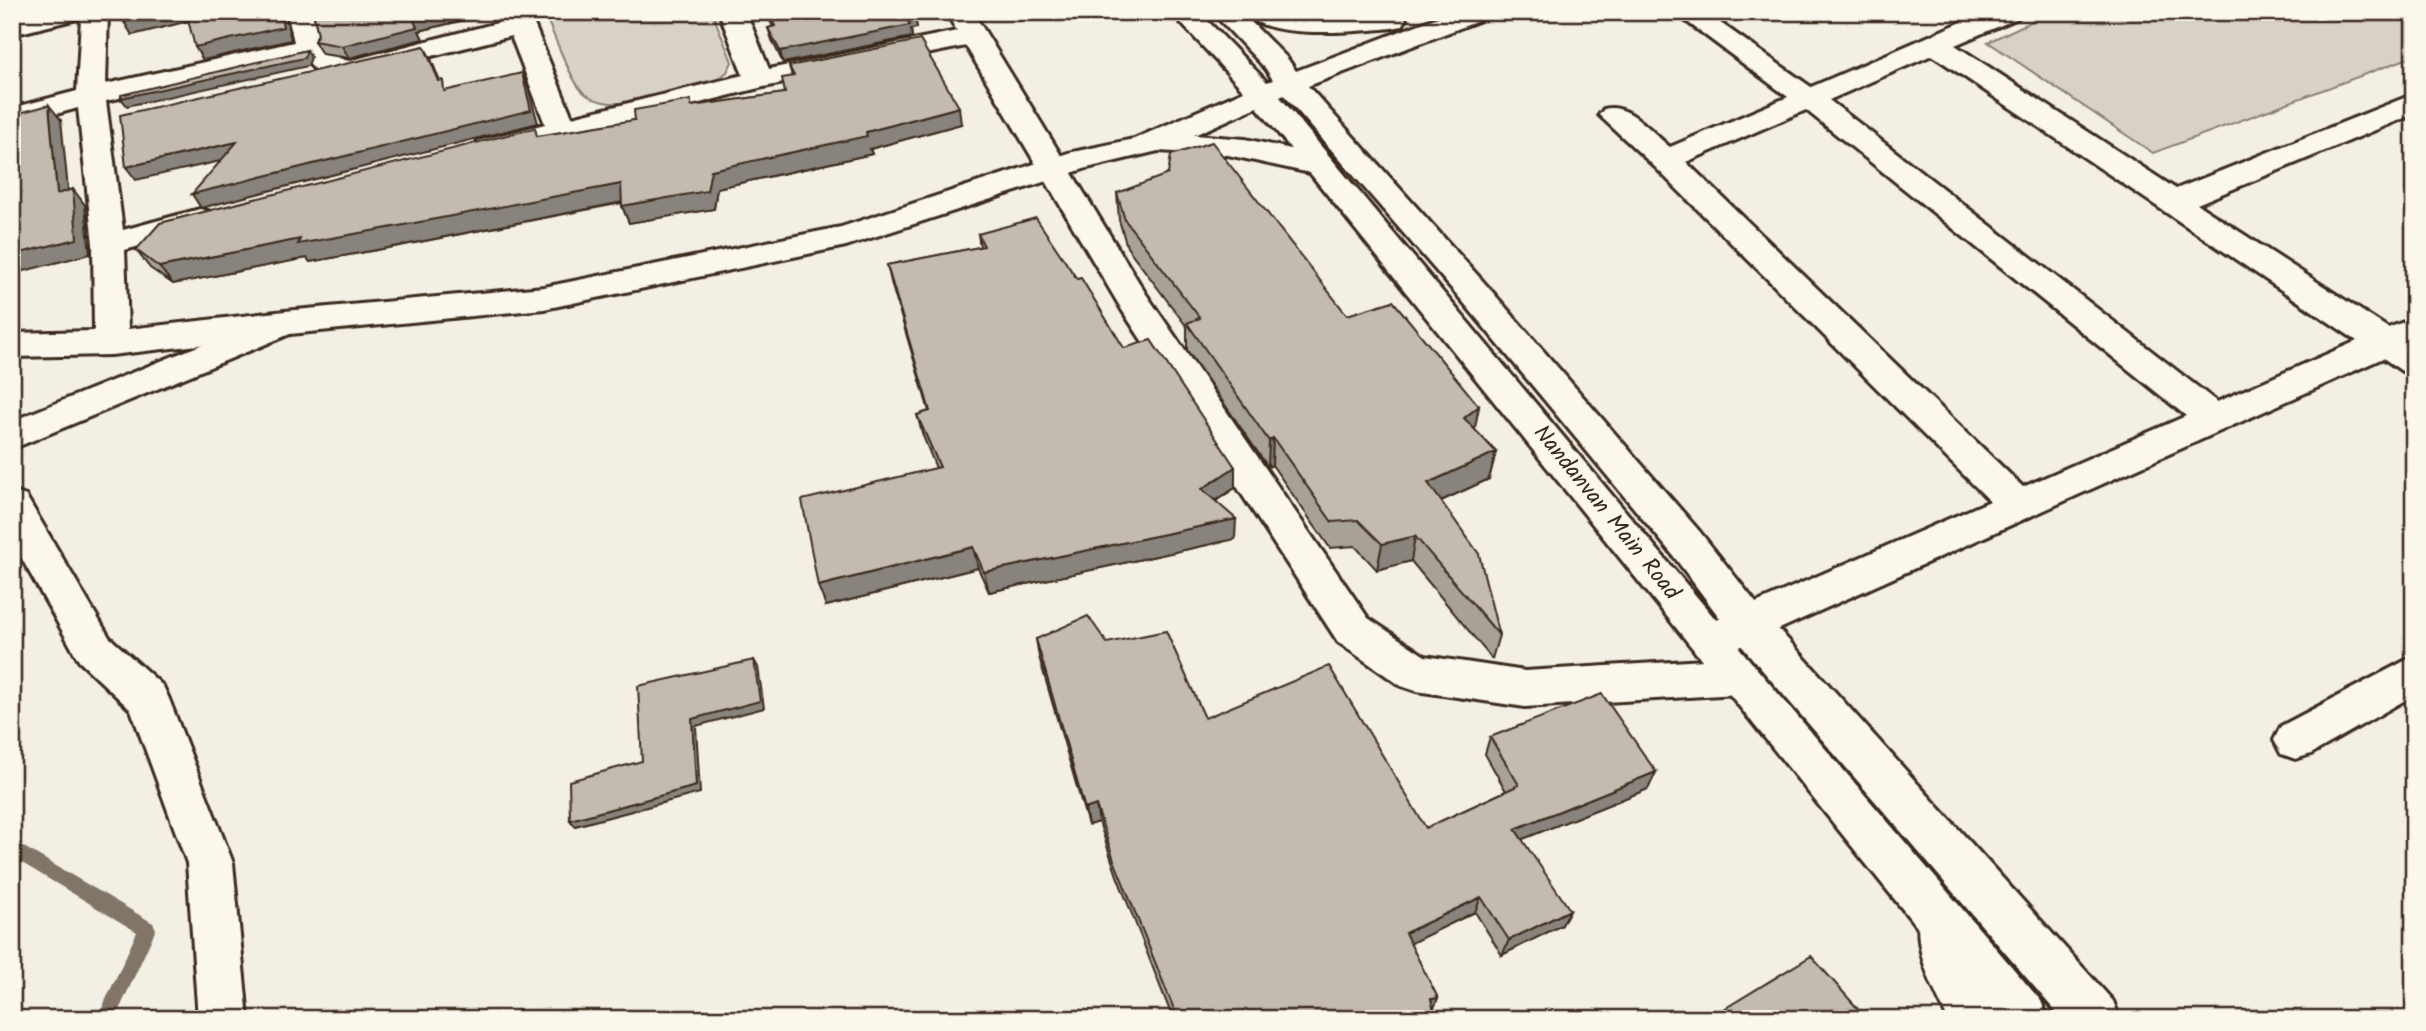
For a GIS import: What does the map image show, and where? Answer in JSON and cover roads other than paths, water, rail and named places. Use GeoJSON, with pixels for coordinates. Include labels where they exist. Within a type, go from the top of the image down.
{"type":"FeatureCollection","features":[{"type":"Feature","properties":{"kind":"street"},"geometry":{"type":"LineString","coordinates":[[12,27],[73,12]]}},
{"type":"Feature","properties":{"kind":"street"},"geometry":{"type":"LineString","coordinates":[[95,12],[109,244],[111,343]]}},
{"type":"Feature","properties":{"kind":"street"},"geometry":{"type":"LineString","coordinates":[[300,12],[309,47],[325,64],[349,69]]}},
{"type":"Feature","properties":{"kind":"street"},"geometry":{"type":"LineString","coordinates":[[732,12],[759,80]]}},
{"type":"Feature","properties":{"kind":"street","name":"Nandanvan Main Road"},"geometry":{"type":"LineString","coordinates":[[1184,12],[1268,80],[1320,166],[2023,1019]]}},
{"type":"Feature","properties":{"kind":"street"},"geometry":{"type":"LineString","coordinates":[[1225,12],[1268,80],[1476,295],[1678,532],[1749,625],[2095,1019]]}},
{"type":"Feature","properties":{"kind":"street"},"geometry":{"type":"LineString","coordinates":[[1258,12],[1270,18],[1320,26],[1403,16]]}},
{"type":"Feature","properties":{"kind":"street"},"geometry":{"type":"LineString","coordinates":[[1068,164],[1125,125],[1476,12]]}},
{"type":"Feature","properties":{"kind":"street"},"geometry":{"type":"LineString","coordinates":[[1687,12],[1810,99],[2213,418]]}},
{"type":"Feature","properties":{"kind":"street"},"geometry":{"type":"LineString","coordinates":[[1666,160],[2008,12]]}},
{"type":"Feature","properties":{"kind":"street"},"geometry":{"type":"LineString","coordinates":[[1143,146],[1268,80],[1403,16]]}},
{"type":"Feature","properties":{"kind":"street"},"geometry":{"type":"LineString","coordinates":[[303,81],[517,19],[562,129]]}},
{"type":"Feature","properties":{"kind":"street"},"geometry":{"type":"LineString","coordinates":[[457,155],[759,80],[966,24],[1068,164],[1134,302],[1353,630],[1416,673],[1525,689],[1724,659],[1749,625],[2213,418],[2404,345]]}},
{"type":"Feature","properties":{"kind":"street"},"geometry":{"type":"LineString","coordinates":[[1936,45],[2173,202],[2404,345]]}},
{"type":"Feature","properties":{"kind":"street"},"geometry":{"type":"LineString","coordinates":[[12,117],[102,114],[309,47]]}},
{"type":"Feature","properties":{"kind":"street"},"geometry":{"type":"LineString","coordinates":[[2173,202],[2414,103]]}},
{"type":"Feature","properties":{"kind":"street"},"geometry":{"type":"LineString","coordinates":[[1614,115],[1666,160],[2017,504]]}},
{"type":"Feature","properties":{"kind":"street"},"geometry":{"type":"LineString","coordinates":[[12,345],[111,343],[544,298],[846,236],[1068,164],[1143,146],[1211,142],[1237,144],[1320,166]]}},
{"type":"Feature","properties":{"kind":"street"},"geometry":{"type":"LineString","coordinates":[[109,244],[231,211]]}},
{"type":"Feature","properties":{"kind":"street"},"geometry":{"type":"LineString","coordinates":[[12,436],[285,323]]}},
{"type":"Feature","properties":{"kind":"street"},"geometry":{"type":"LineString","coordinates":[[12,506],[94,649],[148,699],[210,863],[223,1019]]}},
{"type":"Feature","properties":{"kind":"street"},"geometry":{"type":"LineString","coordinates":[[2296,740],[2414,674]]}},
{"type":"Feature","properties":{"kind":"street"},"geometry":{"type":"LineString","coordinates":[[1940,921],[1952,974],[1975,1019]]}},
{"type":"Feature","properties":{"kind":"waterway"},"geometry":{"type":"LineString","coordinates":[[12,848],[147,929],[106,1019]]}}]}
